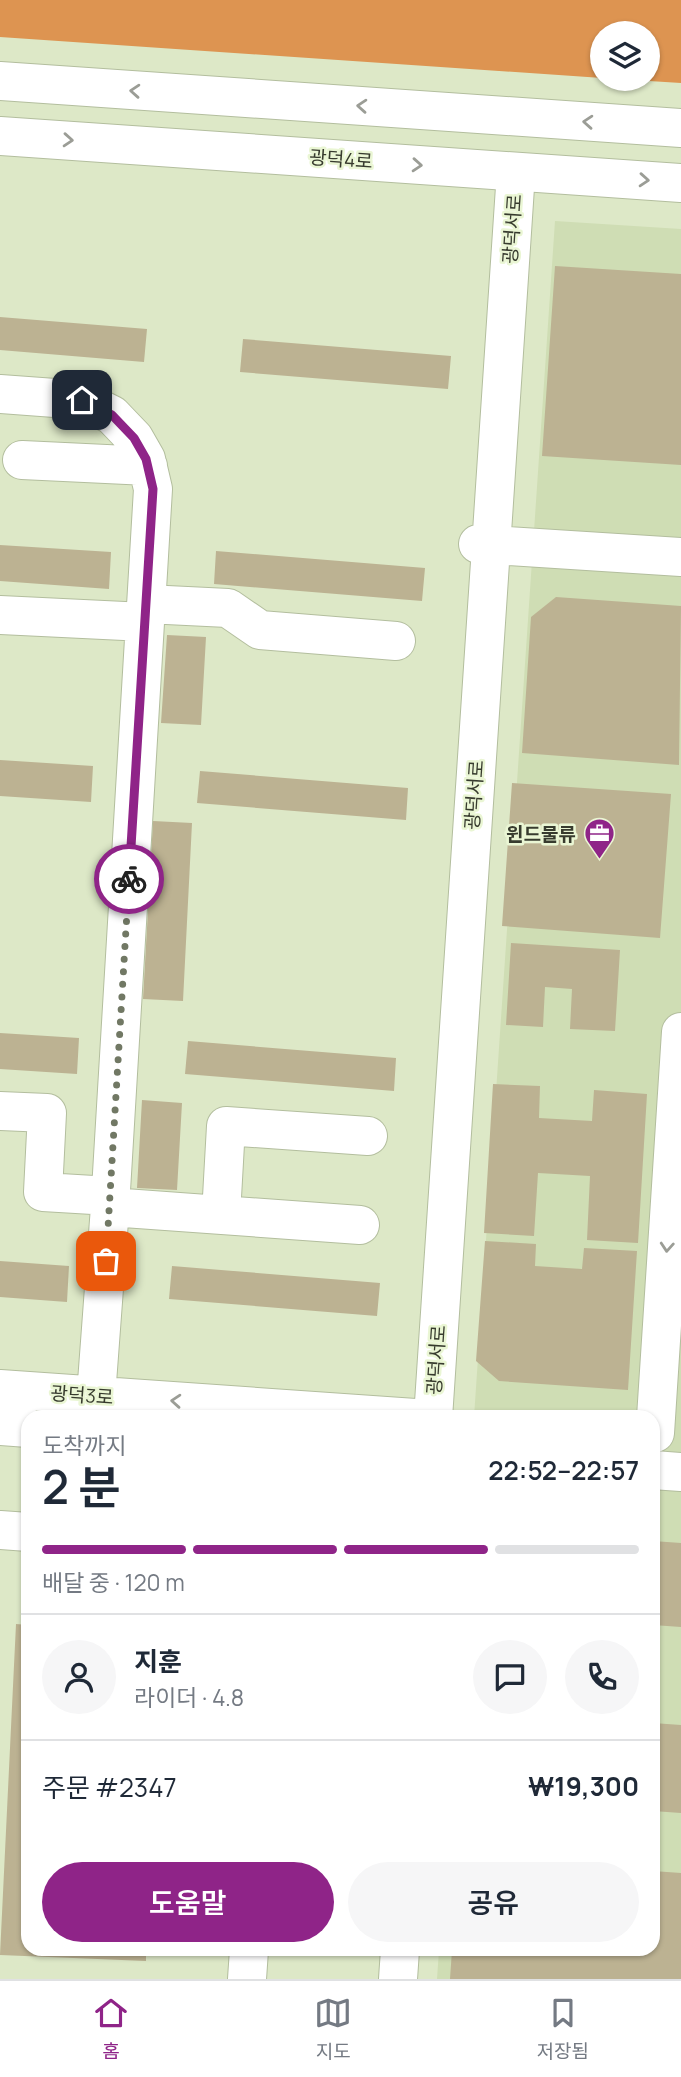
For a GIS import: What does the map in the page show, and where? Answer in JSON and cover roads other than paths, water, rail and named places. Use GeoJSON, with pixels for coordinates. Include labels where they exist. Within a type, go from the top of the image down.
{"type":"FeatureCollection","features":[{"type":"Feature","properties":{"kind":"street"},"geometry":{"type":"LineString","coordinates":[[0,81],[681,128]]}},
{"type":"Feature","properties":{"kind":"street","name":"광덕4로"},"geometry":{"type":"LineString","coordinates":[[0,136],[681,183]]}},
{"type":"Feature","properties":{"kind":"street","name":"광덕서로"},"geometry":{"type":"LineString","coordinates":[[433,1410],[485,545],[516,172]]}},
{"type":"Feature","properties":{"kind":"street"},"geometry":{"type":"LineString","coordinates":[[0,394],[82,400],[112,415],[134,438],[146,459],[153,489],[96,1396]]}},
{"type":"Feature","properties":{"kind":"street"},"geometry":{"type":"LineString","coordinates":[[22,460],[148,466]]}},
{"type":"Feature","properties":{"kind":"street"},"geometry":{"type":"LineString","coordinates":[[485,545],[681,557]]}},
{"type":"Feature","properties":{"kind":"street"},"geometry":{"type":"LineString","coordinates":[[0,615],[145,613],[228,608],[260,630],[396,641]]}},
{"type":"Feature","properties":{"kind":"street"},"geometry":{"type":"LineString","coordinates":[[681,1032],[660,1443],[681,1472]]}},
{"type":"Feature","properties":{"kind":"street"},"geometry":{"type":"LineString","coordinates":[[0,1111],[47,1113],[43,1192],[221,1215],[360,1225]]}},
{"type":"Feature","properties":{"kind":"street"},"geometry":{"type":"LineString","coordinates":[[221,1215],[226,1126],[368,1136]]}},
{"type":"Feature","properties":{"kind":"street","name":"광덕3로"},"geometry":{"type":"LineString","coordinates":[[0,1389],[299,1410]]}},
{"type":"Feature","properties":{"kind":"street"},"geometry":{"type":"LineString","coordinates":[[0,1426],[21,1428]]}},
{"type":"Feature","properties":{"kind":"street"},"geometry":{"type":"LineString","coordinates":[[0,1530],[21,1532]]}},
{"type":"Feature","properties":{"kind":"street"},"geometry":{"type":"LineString","coordinates":[[247,1979],[248,1956]]}},
{"type":"Feature","properties":{"kind":"street"},"geometry":{"type":"LineString","coordinates":[[398,1979],[400,1956]]}},
{"type":"Feature","properties":{"kind":"place","name":"윈드물류"},"geometry":{"type":"Point","coordinates":[599,861]}}]}
